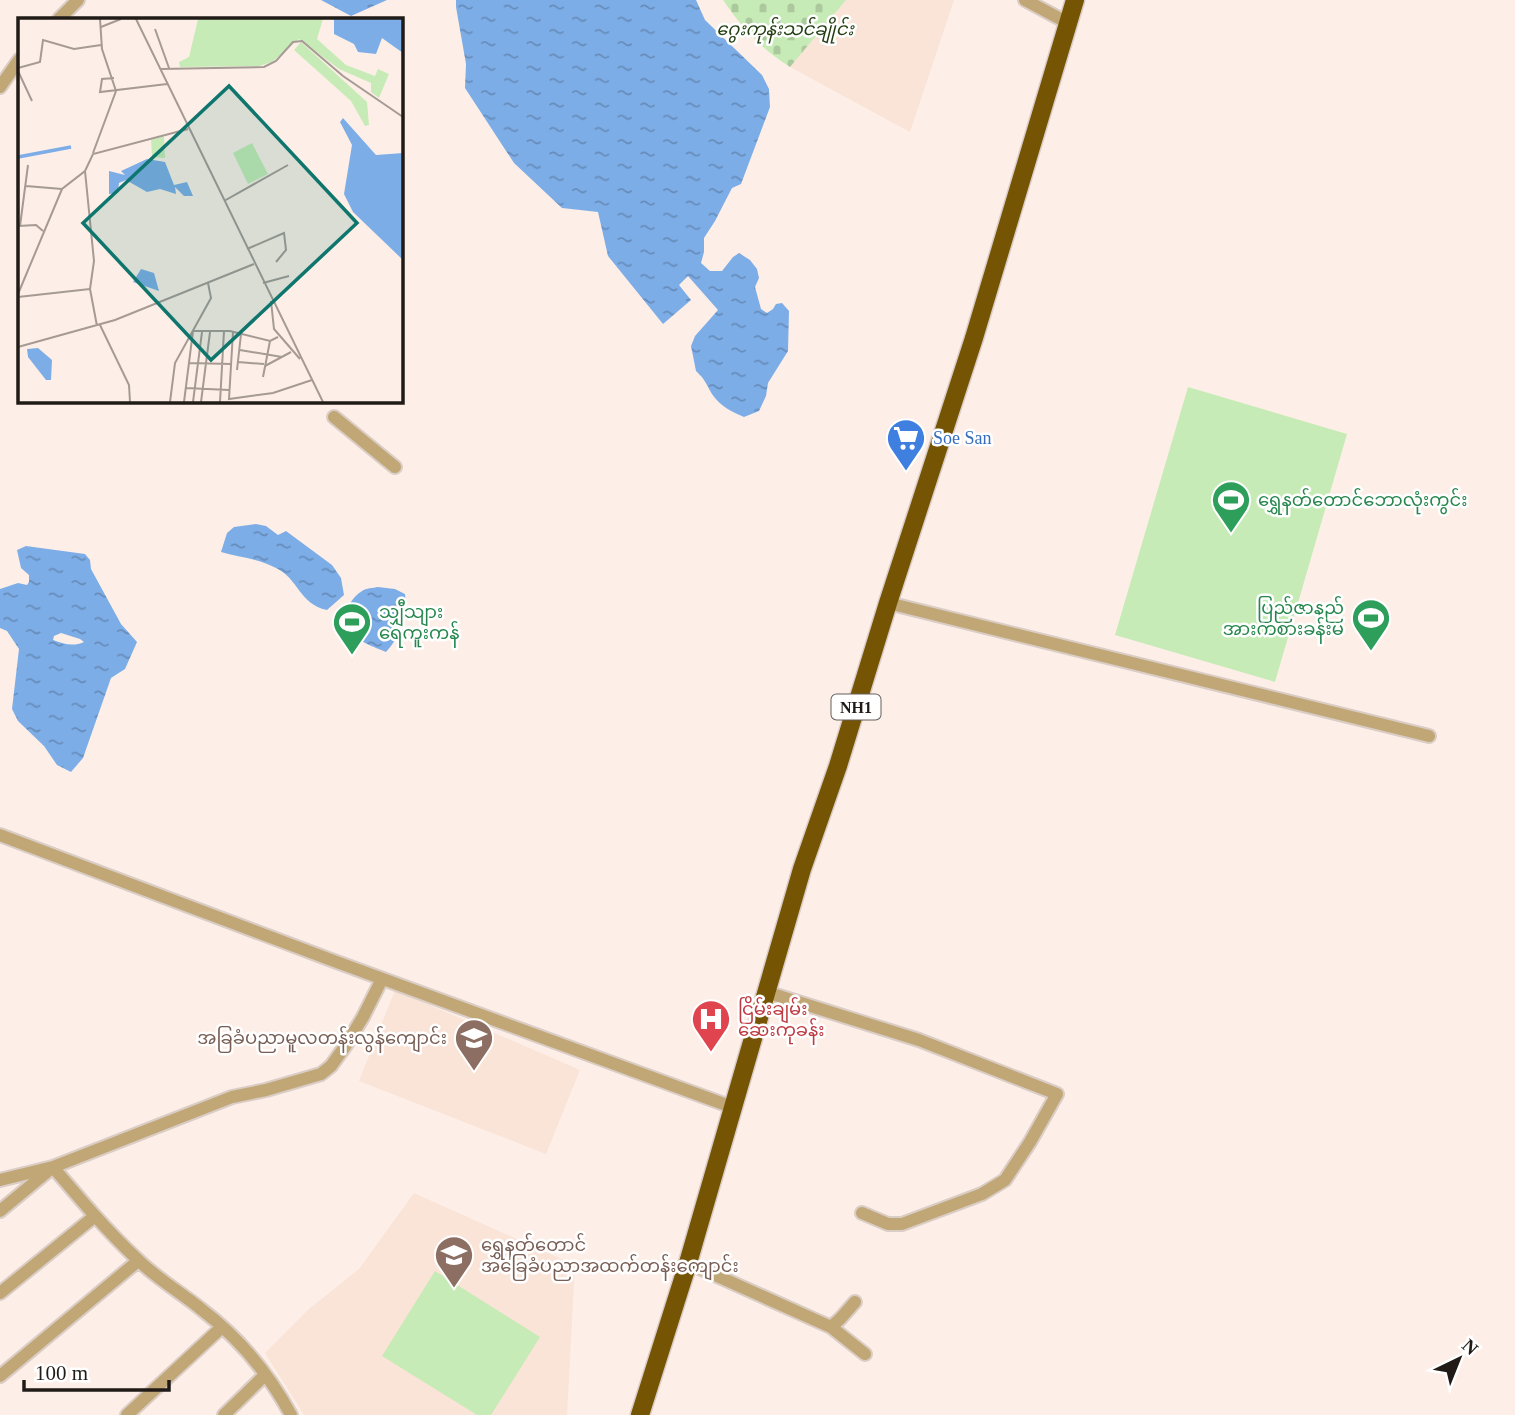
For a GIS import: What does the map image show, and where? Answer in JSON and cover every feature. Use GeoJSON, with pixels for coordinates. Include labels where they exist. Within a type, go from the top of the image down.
{"type":"FeatureCollection","features":[{"type":"Feature","properties":{"kind":"highway","name":"NH1"},"geometry":{"type":"LineString","coordinates":[[642,1406],[688,1263],[801,874],[974,338],[1076,0]]}},
{"type":"Feature","properties":{"kind":"street"},"geometry":{"type":"LineString","coordinates":[[60,18],[78,0]]}},
{"type":"Feature","properties":{"kind":"street"},"geometry":{"type":"LineString","coordinates":[[1024,0],[1068,23]]}},
{"type":"Feature","properties":{"kind":"street"},"geometry":{"type":"LineString","coordinates":[[0,87],[18,61]]}},
{"type":"Feature","properties":{"kind":"street"},"geometry":{"type":"LineString","coordinates":[[334,417],[395,467]]}},
{"type":"Feature","properties":{"kind":"street"},"geometry":{"type":"LineString","coordinates":[[888,603],[1429,736]]}},
{"type":"Feature","properties":{"kind":"street"},"geometry":{"type":"LineString","coordinates":[[0,835],[732,1107]]}},
{"type":"Feature","properties":{"kind":"street"},"geometry":{"type":"LineString","coordinates":[[0,1181],[53,1167],[232,1097],[321,1074],[331,1066],[346,1045],[382,979]]}},
{"type":"Feature","properties":{"kind":"street"},"geometry":{"type":"LineString","coordinates":[[766,992],[919,1040],[1057,1094],[1005,1180],[982,1194],[902,1224],[888,1224],[862,1213]]}},
{"type":"Feature","properties":{"kind":"street"},"geometry":{"type":"LineString","coordinates":[[0,1211],[53,1167]]}},
{"type":"Feature","properties":{"kind":"street"},"geometry":{"type":"LineString","coordinates":[[53,1167],[138,1261],[203,1310],[252,1356],[283,1399],[291,1415]]}},
{"type":"Feature","properties":{"kind":"street"},"geometry":{"type":"LineString","coordinates":[[0,1293],[95,1216]]}},
{"type":"Feature","properties":{"kind":"street"},"geometry":{"type":"LineString","coordinates":[[0,1376],[138,1261]]}},
{"type":"Feature","properties":{"kind":"street"},"geometry":{"type":"LineString","coordinates":[[688,1263],[831,1327],[865,1354]]}},
{"type":"Feature","properties":{"kind":"street"},"geometry":{"type":"LineString","coordinates":[[831,1327],[855,1302]]}},
{"type":"Feature","properties":{"kind":"street"},"geometry":{"type":"LineString","coordinates":[[127,1415],[222,1327]]}},
{"type":"Feature","properties":{"kind":"street"},"geometry":{"type":"LineString","coordinates":[[224,1415],[265,1375]]}},
{"type":"Feature","properties":{"kind":"street"},"geometry":{"type":"LineString","coordinates":[[630,1415],[642,1406]]}},
{"type":"Feature","properties":{"kind":"shaded area"},"geometry":{"type":"Polygon","coordinates":[[[846,0],[954,0],[910,132],[790,67],[846,0]]]}},
{"type":"Feature","properties":{"kind":"shaded area"},"geometry":{"type":"Polygon","coordinates":[[[395,990],[580,1070],[546,1154],[359,1081],[395,990]]]}},
{"type":"Feature","properties":{"kind":"shaded area","name":"ရွှေနတ်တောင် အခြေခံပညာအထက်တန်းကျောင်း"},"geometry":{"type":"Polygon","coordinates":[[[414,1193],[575,1265],[567,1415],[304,1415],[265,1353],[309,1309],[359,1269],[414,1193]]]}},
{"type":"Feature","properties":{"kind":"green space","name":"ဂွေးကုန်းသင်ချိုင်း"},"geometry":{"type":"Polygon","coordinates":[[[723,0],[846,0],[790,67],[753,37],[723,0]]]}},
{"type":"Feature","properties":{"kind":"green space","name":"ရွှေနတ်တောင်ဘောလုံးကွင်း"},"geometry":{"type":"Polygon","coordinates":[[[1188,387],[1347,434],[1275,682],[1115,635],[1188,387]]]}},
{"type":"Feature","properties":{"kind":"green space"},"geometry":{"type":"Polygon","coordinates":[[[435,1271],[540,1337],[491,1415],[477,1415],[382,1356],[435,1271]]]}},
{"type":"Feature","properties":{"kind":"water"},"geometry":{"type":"Polygon","coordinates":[[[321,0],[387,0],[351,16],[321,0]]]}},
{"type":"Feature","properties":{"kind":"water"},"geometry":{"type":"Polygon","coordinates":[[[456,0],[696,0],[705,20],[762,75],[769,89],[770,107],[741,184],[732,188],[704,238],[701,263],[710,271],[722,271],[739,253],[757,269],[759,278],[755,287],[761,309],[767,313],[776,304],[782,303],[789,311],[788,351],[768,383],[759,411],[744,417],[726,408],[715,398],[696,371],[691,346],[695,336],[718,310],[688,276],[679,285],[691,300],[663,324],[608,256],[598,212],[562,208],[514,163],[465,88],[466,64],[456,0]]]}},
{"type":"Feature","properties":{"kind":"water"},"geometry":{"type":"Polygon","coordinates":[[[256,524],[266,526],[278,535],[286,531],[332,565],[341,578],[344,595],[327,610],[318,607],[305,597],[290,578],[276,568],[221,552],[227,533],[234,527],[256,524]]]}},
{"type":"Feature","properties":{"kind":"water"},"geometry":{"type":"Polygon","coordinates":[[[26,546],[85,554],[121,624],[137,642],[125,669],[111,678],[83,758],[71,772],[57,765],[44,746],[18,721],[12,709],[19,649],[7,631],[0,628],[0,589],[18,583],[27,585],[29,582],[29,575],[21,568],[17,550],[26,546]],[[61,633],[54,636],[53,640],[72,645],[84,642],[61,633]]]}},
{"type":"Feature","properties":{"kind":"water"},"geometry":{"type":"Polygon","coordinates":[[[365,589],[395,589],[405,594],[402,625],[386,652],[356,637],[349,629],[346,619],[348,608],[358,594],[365,589]]]}},
{"type":"Feature","properties":{"kind":"place","name":"Soe San"},"geometry":{"type":"Point","coordinates":[906,472]}},
{"type":"Feature","properties":{"kind":"place","name":"ရွှေနတ်တောင်ဘောလုံးကွင်း"},"geometry":{"type":"Point","coordinates":[1231,534]}},
{"type":"Feature","properties":{"kind":"place","name":"ပြည်ဇာနည် အားကစားခန်းမ"},"geometry":{"type":"Point","coordinates":[1371,652]}},
{"type":"Feature","properties":{"kind":"place","name":"သျှီသျား ရေကူးကန်"},"geometry":{"type":"Point","coordinates":[352,656]}},
{"type":"Feature","properties":{"kind":"place","name":"ငြိမ်းချမ်း ဆေးကုခန်း"},"geometry":{"type":"Point","coordinates":[711,1053]}},
{"type":"Feature","properties":{"kind":"place","name":"အခြခံပညာမူလတန်းလွန်ကျောင်း"},"geometry":{"type":"Point","coordinates":[474,1072]}},
{"type":"Feature","properties":{"kind":"place","name":"ရွှေနတ်တောင် အခြေခံပညာအထက်တန်းကျောင်း"},"geometry":{"type":"Point","coordinates":[454,1289]}}]}
